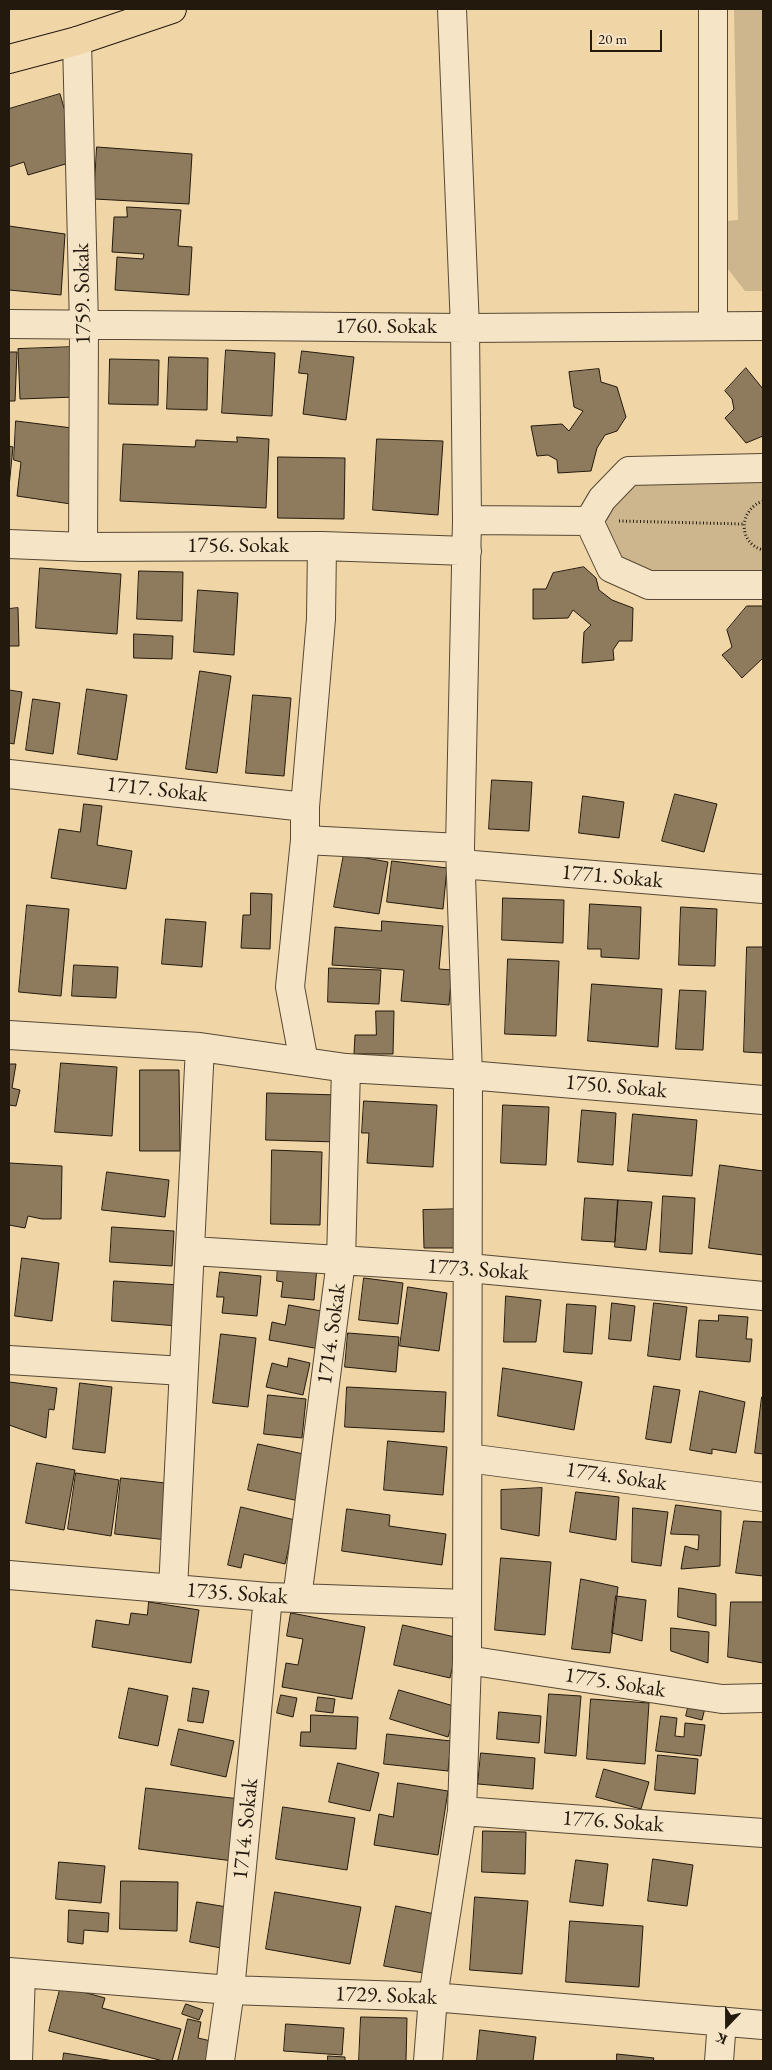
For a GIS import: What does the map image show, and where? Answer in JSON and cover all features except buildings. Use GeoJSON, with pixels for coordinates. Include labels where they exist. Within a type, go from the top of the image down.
{"type":"FeatureCollection","features":[{"type":"Feature","properties":{"kind":"main road"},"geometry":{"type":"LineString","coordinates":[[9,59],[77,40],[172,9]]}},
{"type":"Feature","properties":{"kind":"street"},"geometry":{"type":"LineString","coordinates":[[428,2061],[433,1997],[462,1811],[467,1660],[468,1074],[461,856],[467,520],[465,328],[452,9]]}},
{"type":"Feature","properties":{"kind":"street"},"geometry":{"type":"LineString","coordinates":[[713,326],[714,9]]}},
{"type":"Feature","properties":{"kind":"street","name":"1759. Sokak"},"geometry":{"type":"LineString","coordinates":[[77,40],[84,326],[83,547]]}},
{"type":"Feature","properties":{"kind":"street","name":"1760. Sokak"},"geometry":{"type":"LineString","coordinates":[[9,324],[465,328],[763,326]]}},
{"type":"Feature","properties":{"kind":"street"},"geometry":{"type":"LineString","coordinates":[[589,521],[602,499],[629,471],[763,468]]}},
{"type":"Feature","properties":{"kind":"street"},"geometry":{"type":"LineString","coordinates":[[467,520],[589,521]]}},
{"type":"Feature","properties":{"kind":"street"},"geometry":{"type":"LineString","coordinates":[[589,521],[611,568],[649,586],[763,584]]}},
{"type":"Feature","properties":{"kind":"street","name":"1756. Sokak"},"geometry":{"type":"LineString","coordinates":[[9,544],[83,547],[322,546],[467,552]]}},
{"type":"Feature","properties":{"kind":"street"},"geometry":{"type":"LineString","coordinates":[[304,1062],[290,987],[305,840],[305,807],[321,619],[322,546]]}},
{"type":"Feature","properties":{"kind":"street","name":"1717. Sokak"},"geometry":{"type":"LineString","coordinates":[[9,774],[305,807]]}},
{"type":"Feature","properties":{"kind":"street","name":"1771. Sokak"},"geometry":{"type":"LineString","coordinates":[[305,840],[763,889]]}},
{"type":"Feature","properties":{"kind":"street","name":"1750. Sokak"},"geometry":{"type":"LineString","coordinates":[[9,1035],[200,1047],[346,1068],[468,1074],[763,1100]]}},
{"type":"Feature","properties":{"kind":"street"},"geometry":{"type":"LineString","coordinates":[[173,1589],[183,1371],[192,1251],[200,1047]]}},
{"type":"Feature","properties":{"kind":"street","name":"1714. Sokak"},"geometry":{"type":"LineString","coordinates":[[297,1598],[341,1261],[346,1068]]}},
{"type":"Feature","properties":{"kind":"street","name":"1773. Sokak"},"geometry":{"type":"LineString","coordinates":[[192,1251],[469,1268],[763,1296]]}},
{"type":"Feature","properties":{"kind":"street"},"geometry":{"type":"LineString","coordinates":[[9,1360],[183,1371]]}},
{"type":"Feature","properties":{"kind":"street","name":"1774. Sokak"},"geometry":{"type":"LineString","coordinates":[[468,1458],[763,1497]]}},
{"type":"Feature","properties":{"kind":"street","name":"1735. Sokak"},"geometry":{"type":"LineString","coordinates":[[9,1576],[268,1597],[467,1604]]}},
{"type":"Feature","properties":{"kind":"street","name":"1714. Sokak"},"geometry":{"type":"LineString","coordinates":[[220,2061],[230,1990],[268,1597]]}},
{"type":"Feature","properties":{"kind":"street","name":"1775. Sokak"},"geometry":{"type":"LineString","coordinates":[[467,1660],[722,1699],[763,1698]]}},
{"type":"Feature","properties":{"kind":"street","name":"1776. Sokak"},"geometry":{"type":"LineString","coordinates":[[462,1811],[763,1833]]}},
{"type":"Feature","properties":{"kind":"street"},"geometry":{"type":"LineString","coordinates":[[15,1972],[18,2061]]}},
{"type":"Feature","properties":{"kind":"street","name":"1729. Sokak"},"geometry":{"type":"LineString","coordinates":[[15,1972],[230,1990],[433,1997],[763,2025]]}},
{"type":"Feature","properties":{"kind":"street"},"geometry":{"type":"LineString","coordinates":[[719,2061],[722,2021]]}},
{"type":"Feature","properties":{"kind":"path"},"geometry":{"type":"LineString","coordinates":[[763,501],[749,509],[743,524],[748,540],[763,550]]}},
{"type":"Feature","properties":{"kind":"path"},"geometry":{"type":"LineString","coordinates":[[589,521],[743,524]]}},
{"type":"Feature","properties":{"kind":"shaded area"},"geometry":{"type":"Polygon","coordinates":[[[734,9],[763,9],[763,291],[745,291],[727,268],[726,221],[738,220],[734,9]]]}},
{"type":"Feature","properties":{"kind":"shaded area"},"geometry":{"type":"Polygon","coordinates":[[[763,476],[763,576],[631,572],[606,538],[607,511],[630,481],[763,476]]]}}]}
